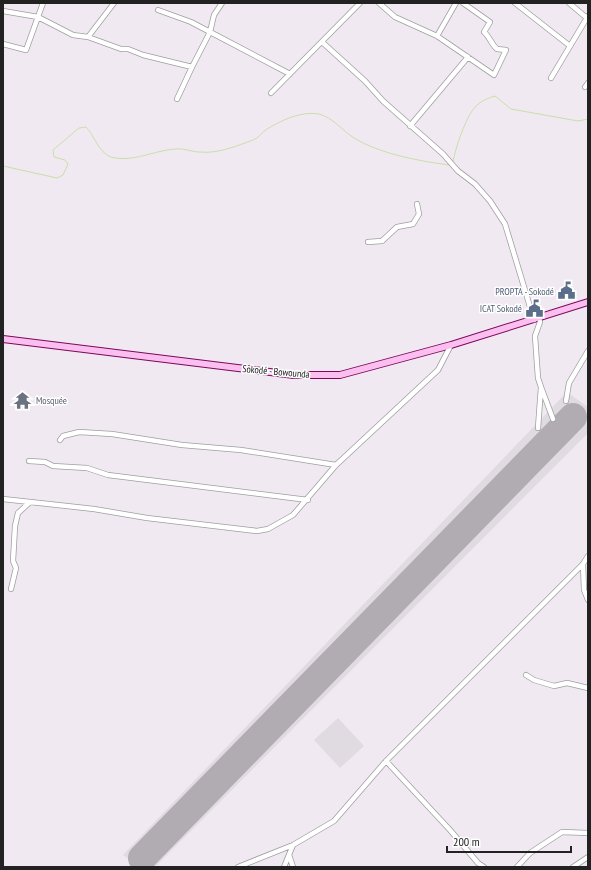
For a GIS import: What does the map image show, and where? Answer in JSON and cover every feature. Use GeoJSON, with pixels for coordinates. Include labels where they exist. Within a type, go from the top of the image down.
{"type":"FeatureCollection","features":[{"type":"Feature","properties":{"kind":"main road","name":"Sokodé - Bowounda"},"geometry":{"type":"LineString","coordinates":[[3,339],[294,375],[340,375],[451,345],[588,302]]}},
{"type":"Feature","properties":{"kind":"street"},"geometry":{"type":"LineString","coordinates":[[3,46],[16,47],[26,50],[43,3]]}},
{"type":"Feature","properties":{"kind":"street"},"geometry":{"type":"LineString","coordinates":[[88,37],[114,3]]}},
{"type":"Feature","properties":{"kind":"street"},"geometry":{"type":"LineString","coordinates":[[177,99],[210,32],[214,15],[222,3]]}},
{"type":"Feature","properties":{"kind":"street"},"geometry":{"type":"LineString","coordinates":[[271,93],[360,3]]}},
{"type":"Feature","properties":{"kind":"street"},"geometry":{"type":"LineString","coordinates":[[379,3],[395,17],[437,36],[494,75],[506,50],[497,49],[493,46],[490,37],[484,32],[490,22],[463,3]]}},
{"type":"Feature","properties":{"kind":"street"},"geometry":{"type":"LineString","coordinates":[[437,36],[456,3]]}},
{"type":"Feature","properties":{"kind":"street"},"geometry":{"type":"LineString","coordinates":[[515,3],[570,46]]}},
{"type":"Feature","properties":{"kind":"street"},"geometry":{"type":"LineString","coordinates":[[551,78],[588,18],[569,3]]}},
{"type":"Feature","properties":{"kind":"street"},"geometry":{"type":"LineString","coordinates":[[158,10],[191,22],[290,74]]}},
{"type":"Feature","properties":{"kind":"street"},"geometry":{"type":"LineString","coordinates":[[3,11],[38,17],[73,36],[88,37],[121,49],[128,49],[143,55],[192,67]]}},
{"type":"Feature","properties":{"kind":"street"},"geometry":{"type":"LineString","coordinates":[[322,42],[365,81],[383,101],[490,201],[506,224],[537,319],[540,322],[535,336],[537,372],[553,419]]}},
{"type":"Feature","properties":{"kind":"street"},"geometry":{"type":"LineString","coordinates":[[410,126],[468,57]]}},
{"type":"Feature","properties":{"kind":"street"},"geometry":{"type":"LineString","coordinates":[[368,242],[382,241],[397,227],[413,224],[419,214],[417,204]]}},
{"type":"Feature","properties":{"kind":"street"},"geometry":{"type":"LineString","coordinates":[[3,499],[94,509],[147,518],[257,531],[268,529],[294,515],[336,465],[438,370],[451,345]]}},
{"type":"Feature","properties":{"kind":"street"},"geometry":{"type":"LineString","coordinates":[[566,401],[569,384],[588,351]]}},
{"type":"Feature","properties":{"kind":"street"},"geometry":{"type":"LineString","coordinates":[[538,428],[541,387]]}},
{"type":"Feature","properties":{"kind":"street"},"geometry":{"type":"LineString","coordinates":[[60,440],[63,436],[79,432],[112,434],[182,445],[241,450],[336,465]]}},
{"type":"Feature","properties":{"kind":"street"},"geometry":{"type":"LineString","coordinates":[[29,461],[45,462],[53,466],[87,468],[108,475],[308,500]]}},
{"type":"Feature","properties":{"kind":"street"},"geometry":{"type":"LineString","coordinates":[[11,589],[16,568],[13,561],[15,526],[18,513],[29,503]]}},
{"type":"Feature","properties":{"kind":"street"},"geometry":{"type":"LineString","coordinates":[[238,867],[292,845],[334,821],[386,761],[583,564],[588,556]]}},
{"type":"Feature","properties":{"kind":"street"},"geometry":{"type":"LineString","coordinates":[[583,564],[584,590],[588,600]]}},
{"type":"Feature","properties":{"kind":"street"},"geometry":{"type":"LineString","coordinates":[[526,675],[534,680],[554,686],[567,683],[588,688]]}},
{"type":"Feature","properties":{"kind":"street"},"geometry":{"type":"LineString","coordinates":[[386,761],[450,830],[478,864],[484,867]]}},
{"type":"Feature","properties":{"kind":"street"},"geometry":{"type":"LineString","coordinates":[[517,867],[530,853],[562,832],[588,833]]}},
{"type":"Feature","properties":{"kind":"street"},"geometry":{"type":"LineString","coordinates":[[284,867],[292,845]]}},
{"type":"Feature","properties":{"kind":"street"},"geometry":{"type":"LineString","coordinates":[[289,855],[293,867]]}},
{"type":"Feature","properties":{"kind":"street"},"geometry":{"type":"LineString","coordinates":[[573,867],[588,857]]}},
{"type":"Feature","properties":{"kind":"shaded area"},"geometry":{"type":"Polygon","coordinates":[[[567,392],[588,407],[588,433],[155,867],[140,867],[123,855],[567,392]]]}},
{"type":"Feature","properties":{"kind":"shaded area"},"geometry":{"type":"Polygon","coordinates":[[[338,718],[364,746],[340,768],[314,740],[338,718]]]}},
{"type":"Feature","properties":{"kind":"waterway"},"geometry":{"type":"LineString","coordinates":[[453,162],[456,149],[468,117],[476,106],[495,96],[511,109],[578,121],[588,119]]}},
{"type":"Feature","properties":{"kind":"waterway"},"geometry":{"type":"LineString","coordinates":[[3,166],[57,178],[63,175],[68,164],[65,160],[54,157],[53,150],[79,128],[86,127],[100,148],[107,155],[111,157],[127,158],[176,149],[197,152],[213,152],[227,149],[255,139],[267,129],[279,122],[299,115],[312,113],[328,118],[364,144],[388,153],[449,165]]}},
{"type":"Feature","properties":{"kind":"runway"},"geometry":{"type":"LineString","coordinates":[[142,858],[573,417]]}},
{"type":"Feature","properties":{"kind":"place","name":"PROPTA - Sokodé"},"geometry":{"type":"Point","coordinates":[567,291]}},
{"type":"Feature","properties":{"kind":"place","name":"ICAT Sokodé"},"geometry":{"type":"Point","coordinates":[535,308]}},
{"type":"Feature","properties":{"kind":"place","name":"Mosquée"},"geometry":{"type":"Point","coordinates":[23,400]}}]}
